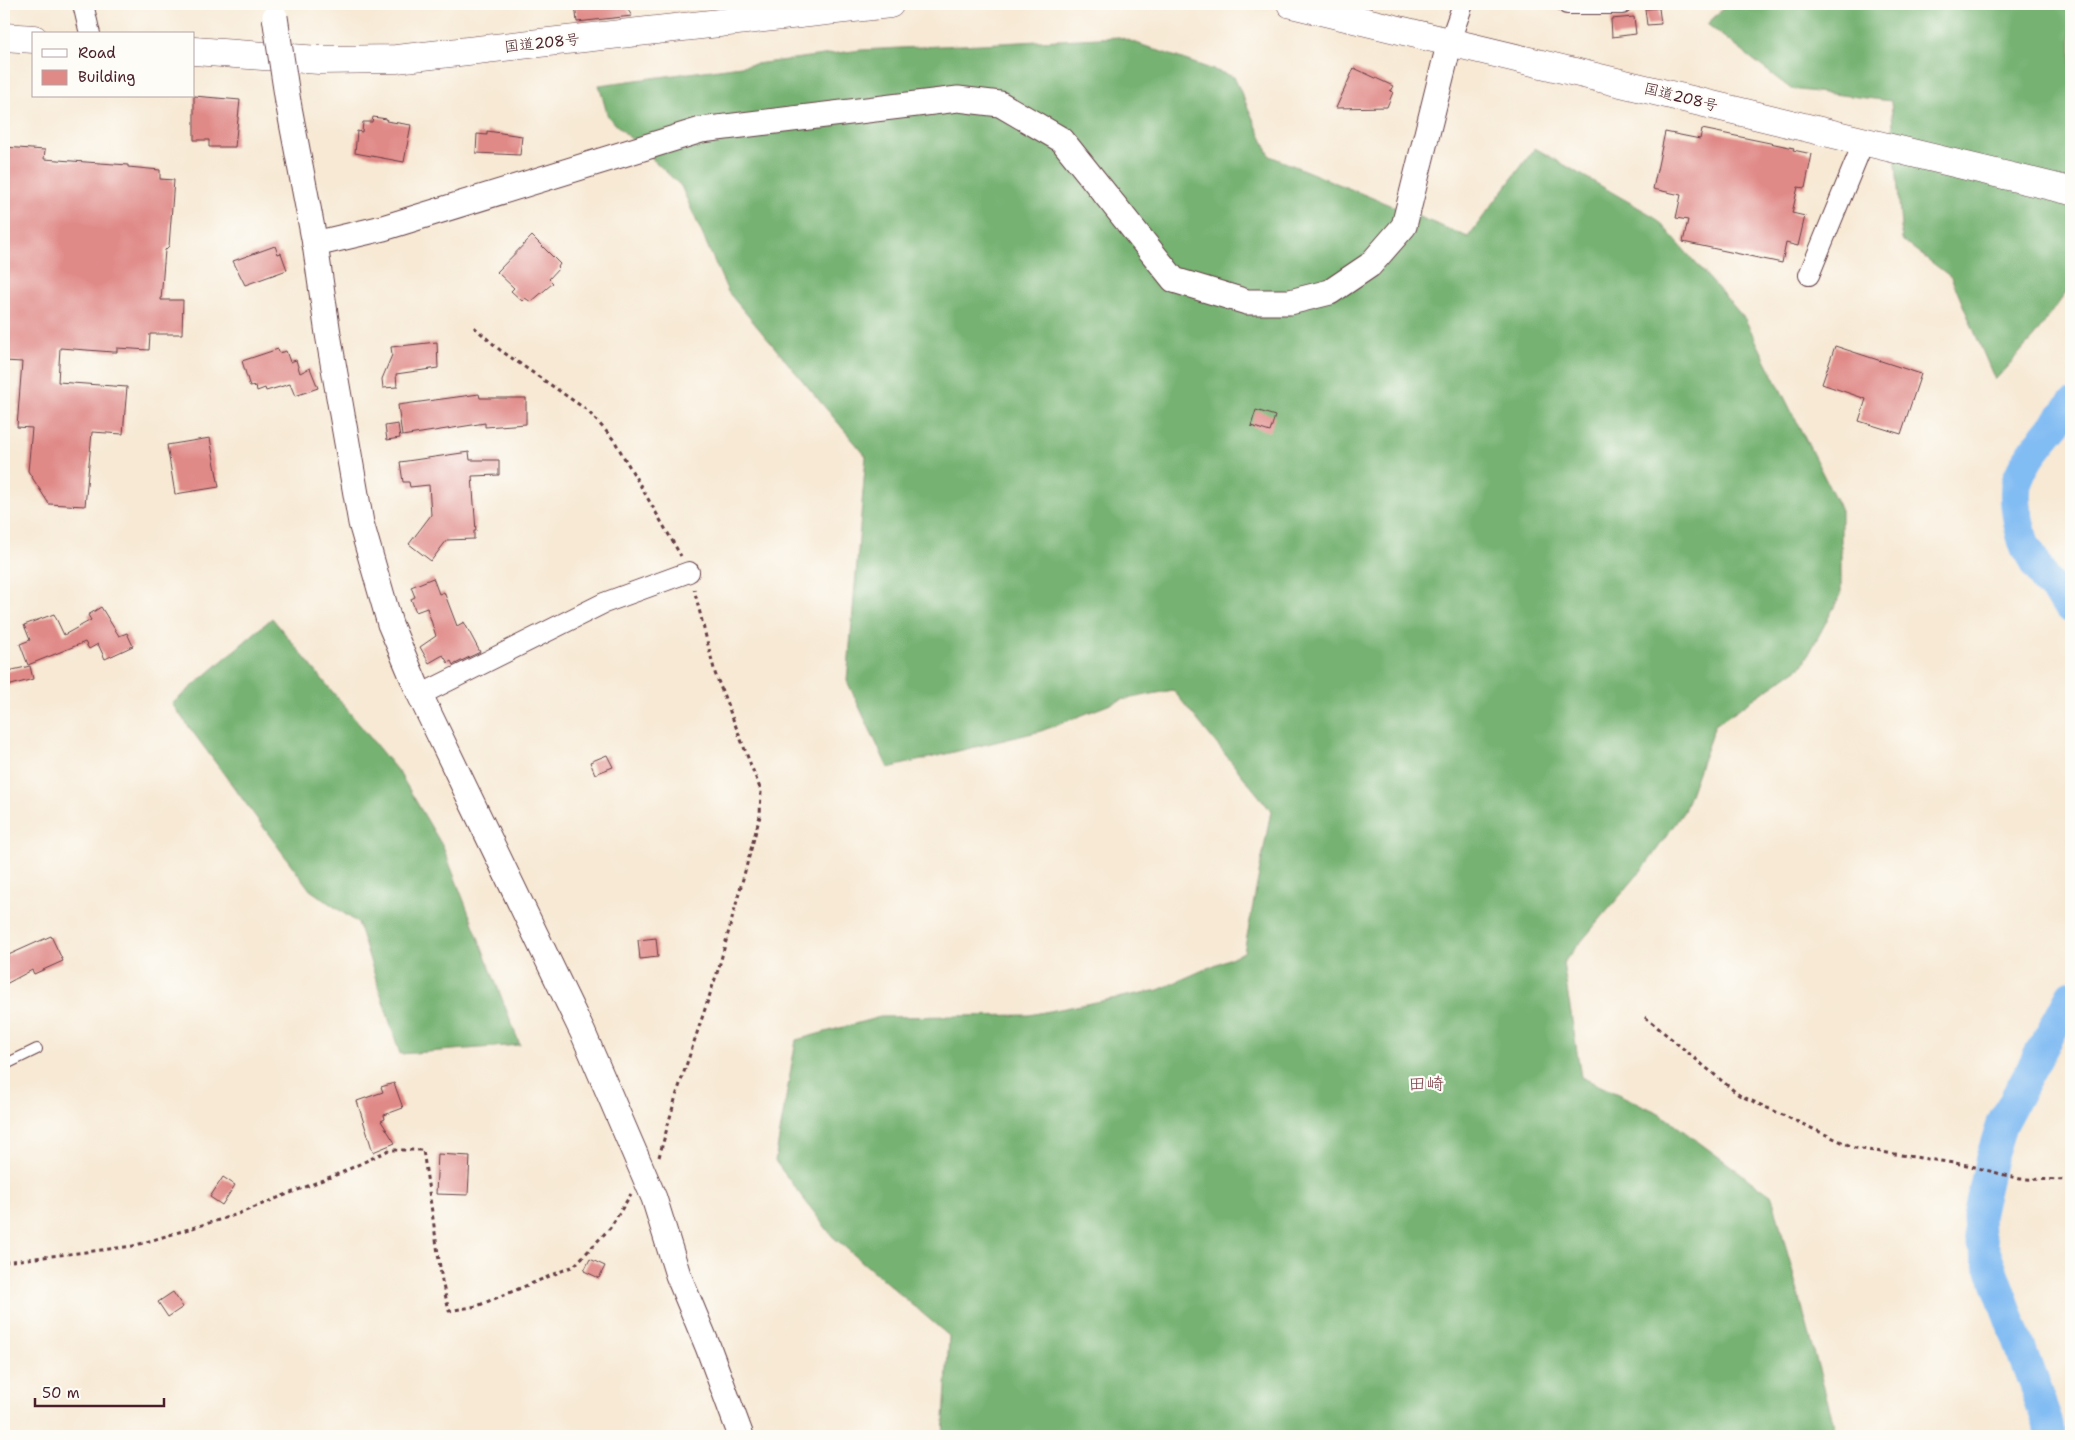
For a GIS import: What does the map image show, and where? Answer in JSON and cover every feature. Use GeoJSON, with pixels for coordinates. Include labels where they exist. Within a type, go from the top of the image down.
{"type":"FeatureCollection","features":[{"type":"Feature","properties":{"kind":"highway","name":"国道208号"},"geometry":{"type":"LineString","coordinates":[[195,51],[319,60],[396,59],[890,4]]}},
{"type":"Feature","properties":{"kind":"highway","name":"国道208号"},"geometry":{"type":"LineString","coordinates":[[1291,4],[2071,191]]}},
{"type":"Feature","properties":{"kind":"highway"},"geometry":{"type":"LineString","coordinates":[[4,37],[32,39]]}},
{"type":"Feature","properties":{"kind":"street"},"geometry":{"type":"LineString","coordinates":[[83,4],[90,32]]}},
{"type":"Feature","properties":{"kind":"street"},"geometry":{"type":"LineString","coordinates":[[315,244],[392,225],[701,130],[958,99],[1000,104],[1062,140],[1174,280],[1247,302],[1290,302],[1330,292],[1370,265],[1404,226],[1450,42],[1463,4]]}},
{"type":"Feature","properties":{"kind":"street"},"geometry":{"type":"LineString","coordinates":[[1567,4],[1622,4]]}},
{"type":"Feature","properties":{"kind":"street"},"geometry":{"type":"LineString","coordinates":[[274,11],[361,523],[390,624],[420,695],[583,1033],[646,1184],[654,1198],[678,1275],[708,1347],[741,1436]]}},
{"type":"Feature","properties":{"kind":"street"},"geometry":{"type":"LineString","coordinates":[[1809,275],[1864,141]]}},
{"type":"Feature","properties":{"kind":"street"},"geometry":{"type":"LineString","coordinates":[[420,695],[604,603],[689,572]]}},
{"type":"Feature","properties":{"kind":"lane"},"geometry":{"type":"LineString","coordinates":[[4,1064],[37,1049]]}},
{"type":"Feature","properties":{"kind":"path"},"geometry":{"type":"LineString","coordinates":[[4,1262],[133,1246],[235,1215],[343,1172],[389,1150],[423,1150],[442,1281],[449,1311],[477,1306],[574,1266],[610,1228],[646,1184],[719,967],[760,816],[761,792],[716,673],[689,572],[614,440],[587,410],[507,355],[474,327]]}},
{"type":"Feature","properties":{"kind":"path"},"geometry":{"type":"LineString","coordinates":[[1645,1017],[1739,1095],[1855,1148],[1967,1165],[2014,1178],[2071,1180]]}},
{"type":"Feature","properties":{"kind":"green space"},"geometry":{"type":"Polygon","coordinates":[[[1728,4],[2071,4],[2071,286],[2034,337],[1995,380],[1951,277],[1902,240],[1891,101],[1791,89],[1707,24],[1728,4]]]}},
{"type":"Feature","properties":{"kind":"green space"},"geometry":{"type":"Polygon","coordinates":[[[1119,37],[1234,77],[1270,156],[1468,237],[1535,148],[1655,217],[1745,319],[1841,510],[1841,594],[1803,665],[1715,725],[1684,811],[1646,865],[1563,963],[1581,1077],[1659,1113],[1772,1196],[1837,1436],[943,1436],[949,1336],[832,1236],[775,1161],[796,1040],[880,1017],[1029,1015],[1158,990],[1244,952],[1271,811],[1173,690],[1121,700],[1041,731],[888,768],[847,681],[866,456],[728,292],[681,186],[608,117],[599,85],[861,50],[1119,37]]]}},
{"type":"Feature","properties":{"kind":"green space"},"geometry":{"type":"Polygon","coordinates":[[[272,618],[400,774],[443,847],[520,1045],[400,1054],[358,923],[310,890],[172,704],[272,618]]]}},
{"type":"Feature","properties":{"kind":"building"},"geometry":{"type":"Polygon","coordinates":[[[575,4],[624,4],[632,16],[577,22],[575,4]]]}},
{"type":"Feature","properties":{"kind":"building"},"geometry":{"type":"Polygon","coordinates":[[[1659,8],[1661,24],[1647,25],[1645,9],[1659,8]]]}},
{"type":"Feature","properties":{"kind":"building"},"geometry":{"type":"Polygon","coordinates":[[[1634,17],[1636,34],[1612,37],[1611,19],[1634,17]]]}},
{"type":"Feature","properties":{"kind":"building"},"geometry":{"type":"Polygon","coordinates":[[[1354,68],[1393,86],[1390,91],[1393,92],[1387,107],[1336,108],[1354,68]]]}},
{"type":"Feature","properties":{"kind":"building"},"geometry":{"type":"Polygon","coordinates":[[[195,96],[240,100],[235,147],[209,147],[209,140],[194,140],[195,96]]]}},
{"type":"Feature","properties":{"kind":"building"},"geometry":{"type":"Polygon","coordinates":[[[373,117],[411,125],[404,162],[355,153],[357,131],[362,132],[363,122],[372,122],[373,117]]]}},
{"type":"Feature","properties":{"kind":"building"},"geometry":{"type":"Polygon","coordinates":[[[1702,129],[1794,148],[1793,150],[1812,154],[1805,188],[1798,187],[1792,213],[1805,216],[1798,246],[1786,243],[1782,263],[1683,242],[1688,220],[1676,218],[1681,195],[1653,189],[1665,132],[1700,139],[1702,129]]]}},
{"type":"Feature","properties":{"kind":"building"},"geometry":{"type":"Polygon","coordinates":[[[487,131],[522,136],[520,155],[476,153],[477,134],[487,135],[487,131]]]}},
{"type":"Feature","properties":{"kind":"building"},"geometry":{"type":"Polygon","coordinates":[[[4,147],[45,150],[44,159],[128,165],[128,167],[160,170],[160,179],[174,180],[169,246],[165,250],[161,300],[183,300],[182,334],[150,334],[149,350],[117,348],[117,352],[113,352],[60,348],[58,382],[127,387],[123,434],[92,432],[85,506],[49,504],[28,471],[32,428],[17,427],[22,362],[4,361],[4,147]]]}},
{"type":"Feature","properties":{"kind":"building"},"geometry":{"type":"Polygon","coordinates":[[[532,236],[560,264],[559,268],[549,279],[553,283],[531,302],[525,298],[522,301],[511,291],[514,288],[497,272],[532,236]]]}},
{"type":"Feature","properties":{"kind":"building"},"geometry":{"type":"Polygon","coordinates":[[[275,246],[278,254],[281,253],[287,270],[245,285],[233,261],[275,246]]]}},
{"type":"Feature","properties":{"kind":"building"},"geometry":{"type":"Polygon","coordinates":[[[437,342],[438,368],[396,374],[397,387],[383,388],[382,379],[392,355],[391,347],[437,342]]]}},
{"type":"Feature","properties":{"kind":"building"},"geometry":{"type":"Polygon","coordinates":[[[1835,346],[1921,374],[1901,434],[1859,421],[1866,399],[1822,384],[1835,346]]]}},
{"type":"Feature","properties":{"kind":"building"},"geometry":{"type":"Polygon","coordinates":[[[278,349],[279,353],[286,351],[290,362],[296,360],[300,373],[310,368],[318,388],[295,396],[290,384],[266,391],[265,388],[257,391],[256,386],[250,387],[242,361],[278,349]]]}},
{"type":"Feature","properties":{"kind":"building"},"geometry":{"type":"Polygon","coordinates":[[[479,394],[480,398],[526,398],[526,424],[485,427],[485,423],[402,436],[398,405],[479,394]]]}},
{"type":"Feature","properties":{"kind":"building"},"geometry":{"type":"Polygon","coordinates":[[[1256,410],[1275,416],[1270,432],[1251,426],[1256,410]]]}},
{"type":"Feature","properties":{"kind":"building"},"geometry":{"type":"Polygon","coordinates":[[[398,424],[400,438],[387,440],[385,426],[398,424]]]}},
{"type":"Feature","properties":{"kind":"building"},"geometry":{"type":"Polygon","coordinates":[[[210,438],[219,487],[175,494],[167,445],[210,438]]]}},
{"type":"Feature","properties":{"kind":"building"},"geometry":{"type":"Polygon","coordinates":[[[469,452],[470,460],[499,460],[499,475],[472,476],[476,531],[474,531],[474,539],[447,540],[431,561],[409,544],[431,515],[429,485],[410,487],[409,482],[403,482],[400,462],[469,452]]]}},
{"type":"Feature","properties":{"kind":"building"},"geometry":{"type":"Polygon","coordinates":[[[433,578],[439,594],[444,592],[457,626],[464,622],[480,652],[453,665],[451,661],[448,663],[443,655],[429,663],[420,647],[436,636],[427,608],[416,612],[411,599],[415,597],[411,587],[433,578]]]}},
{"type":"Feature","properties":{"kind":"building"},"geometry":{"type":"Polygon","coordinates":[[[101,607],[119,636],[127,633],[133,646],[105,659],[98,644],[89,649],[85,642],[28,665],[20,644],[30,640],[24,625],[54,614],[64,635],[91,620],[88,615],[101,607]]]}},
{"type":"Feature","properties":{"kind":"building"},"geometry":{"type":"Polygon","coordinates":[[[30,666],[33,679],[4,687],[4,672],[30,666]]]}},
{"type":"Feature","properties":{"kind":"building"},"geometry":{"type":"Polygon","coordinates":[[[607,755],[613,767],[595,774],[590,762],[607,755]]]}},
{"type":"Feature","properties":{"kind":"building"},"geometry":{"type":"Polygon","coordinates":[[[51,936],[63,961],[34,974],[32,970],[4,985],[4,957],[51,936]]]}},
{"type":"Feature","properties":{"kind":"building"},"geometry":{"type":"Polygon","coordinates":[[[656,938],[658,957],[640,959],[638,940],[656,938]]]}},
{"type":"Feature","properties":{"kind":"building"},"geometry":{"type":"Polygon","coordinates":[[[394,1083],[403,1108],[384,1115],[385,1119],[381,1121],[395,1143],[373,1152],[357,1101],[383,1092],[381,1087],[394,1083]]]}},
{"type":"Feature","properties":{"kind":"building"},"geometry":{"type":"Polygon","coordinates":[[[438,1154],[470,1156],[468,1195],[436,1194],[438,1154]]]}},
{"type":"Feature","properties":{"kind":"building"},"geometry":{"type":"Polygon","coordinates":[[[223,1177],[235,1185],[222,1205],[210,1197],[223,1177]]]}},
{"type":"Feature","properties":{"kind":"building"},"geometry":{"type":"Polygon","coordinates":[[[590,1259],[605,1266],[599,1278],[584,1271],[590,1259]]]}},
{"type":"Feature","properties":{"kind":"building"},"geometry":{"type":"Polygon","coordinates":[[[173,1292],[183,1307],[168,1317],[158,1302],[173,1292]]]}},
{"type":"Feature","properties":{"kind":"waterway"},"geometry":{"type":"LineString","coordinates":[[2071,405],[2027,461],[2017,481],[2015,497],[2019,525],[2026,549],[2029,551],[2044,579],[2071,608]]}},
{"type":"Feature","properties":{"kind":"waterway"},"geometry":{"type":"LineString","coordinates":[[2050,1436],[2048,1423],[1979,1235],[1978,1216],[1991,1158],[2002,1123],[2071,995]]}},
{"type":"Feature","properties":{"kind":"district","name":"田崎"},"geometry":{"type":"Point","coordinates":[1426,1084]}}]}
